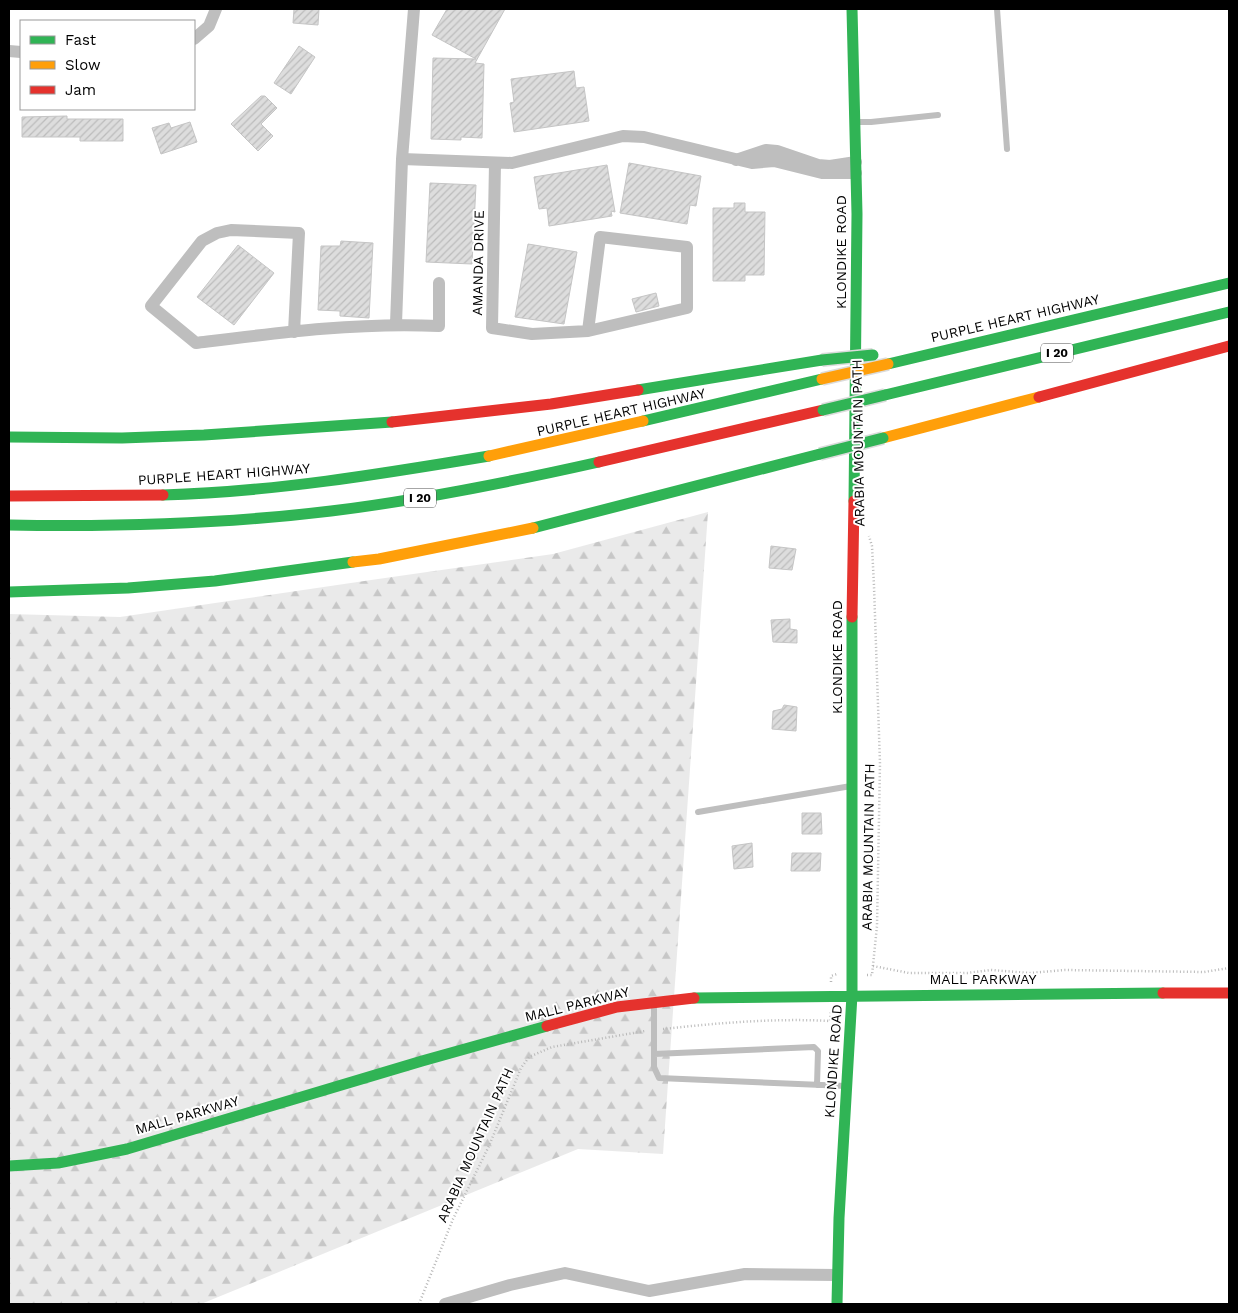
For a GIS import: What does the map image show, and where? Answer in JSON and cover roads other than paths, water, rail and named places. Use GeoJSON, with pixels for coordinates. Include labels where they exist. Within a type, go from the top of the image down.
{"type":"FeatureCollection","features":[{"type":"Feature","properties":{"kind":"main road","name":"KLONDIKE ROAD"},"geometry":{"type":"LineString","coordinates":[[837,1304],[836,1275],[852,995],[853,483],[857,214],[852,9]]}},
{"type":"Feature","properties":{"kind":"main road","name":"PURPLE HEART HIGHWAY"},"geometry":{"type":"LineString","coordinates":[[9,496],[198,494],[351,479],[504,454],[822,379],[886,359],[932,354],[1229,283]]}},
{"type":"Feature","properties":{"kind":"main road","name":"I 20"},"geometry":{"type":"LineString","coordinates":[[9,525],[104,526],[194,523],[276,517],[376,505],[556,472],[1229,312]]}},
{"type":"Feature","properties":{"kind":"main road"},"geometry":{"type":"LineString","coordinates":[[9,592],[128,588],[214,581],[379,559],[528,529],[883,438],[1229,346]]}},
{"type":"Feature","properties":{"kind":"main road"},"geometry":{"type":"LineString","coordinates":[[9,437],[131,438],[213,435],[388,422],[551,404],[822,360],[886,359]]}},
{"type":"Feature","properties":{"kind":"main road","name":"MALL PARKWAY"},"geometry":{"type":"LineString","coordinates":[[9,1166],[58,1163],[127,1149],[617,1007],[688,998],[761,996],[1229,993]]}},
{"type":"Feature","properties":{"kind":"street"},"geometry":{"type":"LineString","coordinates":[[195,37],[209,26],[216,9]]}},
{"type":"Feature","properties":{"kind":"street"},"geometry":{"type":"LineString","coordinates":[[396,324],[402,159],[414,9]]}},
{"type":"Feature","properties":{"kind":"street"},"geometry":{"type":"LineString","coordinates":[[402,159],[512,163],[623,136],[644,137],[736,160],[766,150],[777,151],[818,165],[856,168]]}},
{"type":"Feature","properties":{"kind":"street","name":"AMANDA DRIVE"},"geometry":{"type":"LineString","coordinates":[[495,163],[492,328],[532,334],[588,331],[687,308],[687,247],[600,237],[588,331]]}},
{"type":"Feature","properties":{"kind":"street"},"geometry":{"type":"LineString","coordinates":[[294,332],[298,233],[231,230],[217,233],[202,241],[151,306],[196,343],[264,334],[294,332],[396,324],[438,326],[438,283]]}},
{"type":"Feature","properties":{"kind":"street"},"geometry":{"type":"LineString","coordinates":[[445,1304],[510,1285],[565,1272],[649,1291],[745,1274],[836,1275]]}},
{"type":"Feature","properties":{"kind":"lane"},"geometry":{"type":"LineString","coordinates":[[997,9],[1007,149]]}},
{"type":"Feature","properties":{"kind":"lane"},"geometry":{"type":"LineString","coordinates":[[855,122],[938,115]]}},
{"type":"Feature","properties":{"kind":"lane"},"geometry":{"type":"LineString","coordinates":[[698,812],[852,786]]}},
{"type":"Feature","properties":{"kind":"lane"},"geometry":{"type":"LineString","coordinates":[[654,1002],[654,1067],[659,1078],[846,1086]]}},
{"type":"Feature","properties":{"kind":"lane"},"geometry":{"type":"LineString","coordinates":[[654,1054],[814,1047],[818,1051],[817,1085]]}}]}
